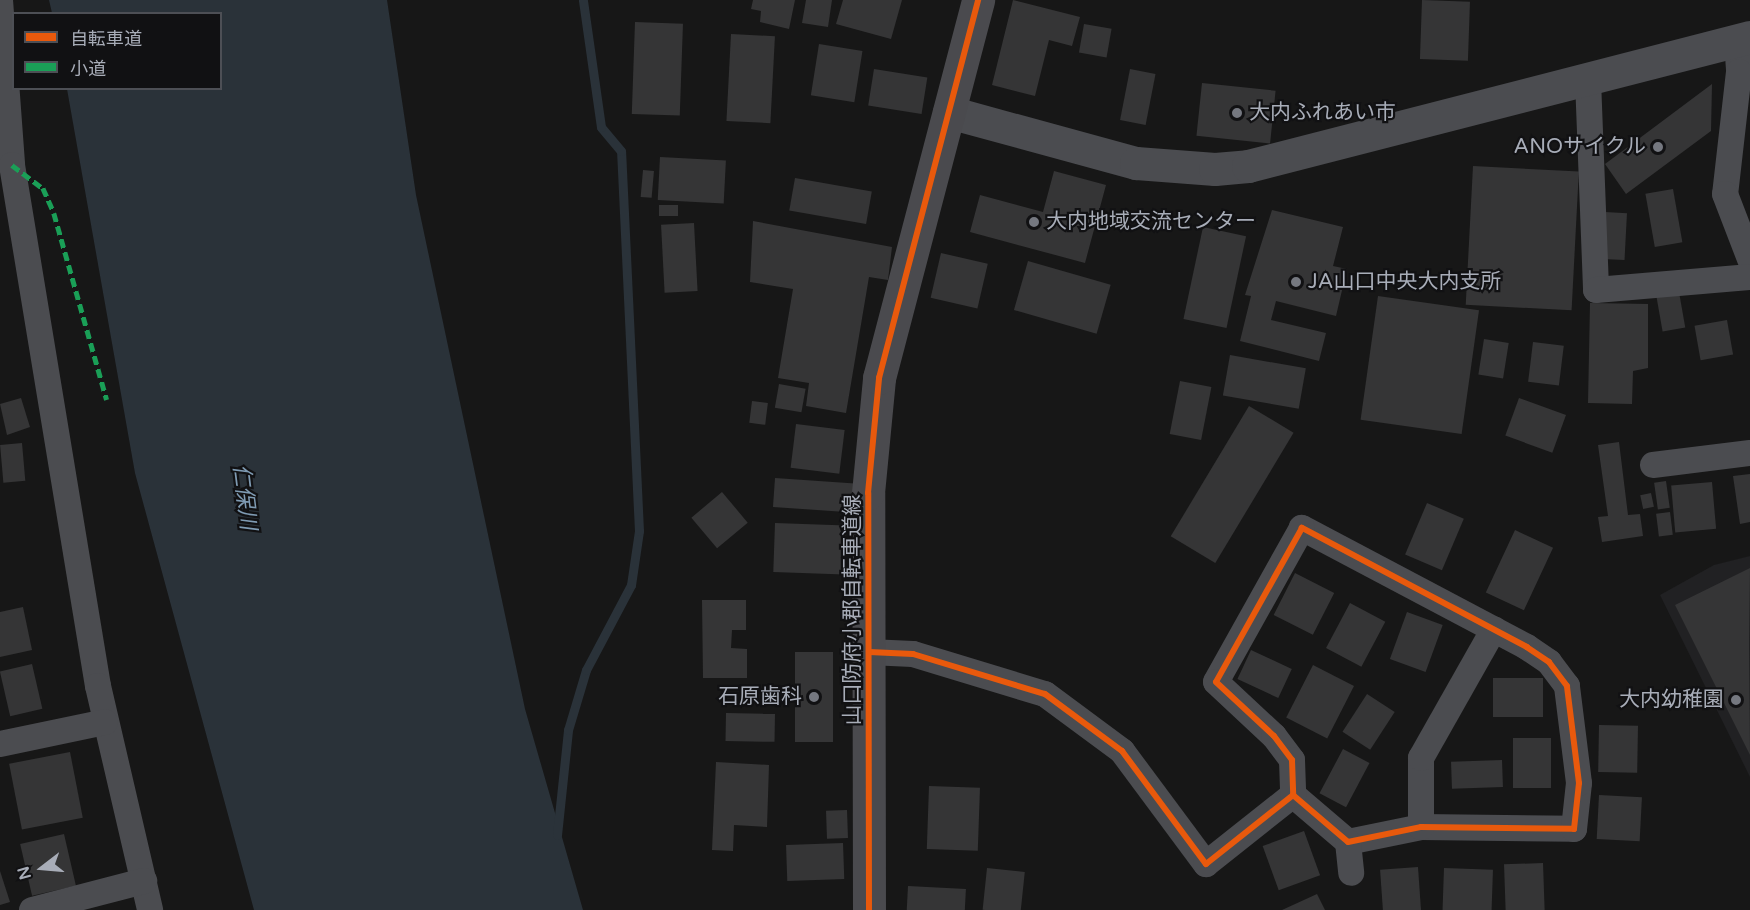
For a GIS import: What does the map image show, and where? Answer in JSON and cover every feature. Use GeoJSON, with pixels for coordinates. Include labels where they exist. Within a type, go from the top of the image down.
{"type":"FeatureCollection","features":[{"type":"Feature","properties":{"kind":"main road","name":"山口防府小郡自転車道線"},"geometry":{"type":"LineString","coordinates":[[870,910],[868,493],[879,378],[978,0]]}},
{"type":"Feature","properties":{"kind":"street"},"geometry":{"type":"LineString","coordinates":[[0,0],[6,165],[105,722],[150,910]]}},
{"type":"Feature","properties":{"kind":"street"},"geometry":{"type":"LineString","coordinates":[[949,112],[1136,163],[1215,169],[1306,153],[1744,39],[1725,194],[1750,259]]}},
{"type":"Feature","properties":{"kind":"street"},"geometry":{"type":"LineString","coordinates":[[1588,80],[1596,290],[1750,277]]}},
{"type":"Feature","properties":{"kind":"street"},"geometry":{"type":"LineString","coordinates":[[1653,465],[1750,453]]}},
{"type":"Feature","properties":{"kind":"street"},"geometry":{"type":"LineString","coordinates":[[1348,842],[1421,826],[1574,829],[1579,783],[1567,686],[1549,662],[1494,629],[1302,528],[1216,682],[1274,736],[1292,760],[1293,795],[1348,842],[1351,873]]}},
{"type":"Feature","properties":{"kind":"street"},"geometry":{"type":"LineString","coordinates":[[1421,826],[1421,758],[1494,629]]}},
{"type":"Feature","properties":{"kind":"street"},"geometry":{"type":"LineString","coordinates":[[869,652],[913,654],[1045,694],[1122,751],[1206,864],[1293,795]]}},
{"type":"Feature","properties":{"kind":"street"},"geometry":{"type":"LineString","coordinates":[[0,744],[105,722]]}},
{"type":"Feature","properties":{"kind":"street"},"geometry":{"type":"LineString","coordinates":[[32,910],[144,881]]}},
{"type":"Feature","properties":{"kind":"shaded area","name":"大内幼稚園"},"geometry":{"type":"Polygon","coordinates":[[[1750,556],[1750,777],[1660,595],[1714,565],[1750,556]]]}},
{"type":"Feature","properties":{"kind":"water","name":"仁保川"},"geometry":{"type":"Polygon","coordinates":[[[49,0],[387,0],[416,195],[525,709],[583,910],[254,910],[135,473],[67,90],[222,90],[222,12],[52,12],[49,0]]]}},
{"type":"Feature","properties":{"kind":"building"},"geometry":{"type":"Polygon","coordinates":[[[753,0],[795,0],[789,29],[760,22],[761,11],[751,9],[753,0]]]}},
{"type":"Feature","properties":{"kind":"building"},"geometry":{"type":"Polygon","coordinates":[[[806,0],[832,0],[828,27],[802,23],[806,0]]]}},
{"type":"Feature","properties":{"kind":"building"},"geometry":{"type":"Polygon","coordinates":[[[843,0],[902,0],[891,39],[836,24],[843,0]]]}},
{"type":"Feature","properties":{"kind":"building"},"geometry":{"type":"Polygon","coordinates":[[[1013,0],[1080,17],[1072,46],[1049,40],[1035,96],[992,85],[1013,0]]]}},
{"type":"Feature","properties":{"kind":"building"},"geometry":{"type":"Polygon","coordinates":[[[1422,0],[1470,2],[1468,61],[1420,59],[1422,0]]]}},
{"type":"Feature","properties":{"kind":"building"},"geometry":{"type":"Polygon","coordinates":[[[635,22],[683,24],[680,116],[632,114],[635,22]]]}},
{"type":"Feature","properties":{"kind":"building"},"geometry":{"type":"Polygon","coordinates":[[[1084,24],[1112,29],[1107,57],[1079,53],[1084,24]]]}},
{"type":"Feature","properties":{"kind":"building"},"geometry":{"type":"Polygon","coordinates":[[[731,34],[775,36],[770,123],[726,121],[731,34]]]}},
{"type":"Feature","properties":{"kind":"building"},"geometry":{"type":"Polygon","coordinates":[[[819,44],[862,51],[854,102],[811,95],[819,44]]]}},
{"type":"Feature","properties":{"kind":"building"},"geometry":{"type":"Polygon","coordinates":[[[874,69],[927,77],[922,114],[868,106],[874,69]]]}},
{"type":"Feature","properties":{"kind":"building"},"geometry":{"type":"Polygon","coordinates":[[[1130,69],[1156,74],[1146,125],[1120,120],[1130,69]]]}},
{"type":"Feature","properties":{"kind":"building","name":"大内ふれあい市"},"geometry":{"type":"Polygon","coordinates":[[[1202,83],[1276,91],[1270,143],[1196,136],[1202,83]]]}},
{"type":"Feature","properties":{"kind":"building","name":"ANOサイクル"},"geometry":{"type":"Polygon","coordinates":[[[1712,84],[1711,131],[1626,194],[1605,164],[1712,84]]]}},
{"type":"Feature","properties":{"kind":"building"},"geometry":{"type":"Polygon","coordinates":[[[660,157],[726,160],[724,203],[658,200],[660,157]]]}},
{"type":"Feature","properties":{"kind":"building"},"geometry":{"type":"Polygon","coordinates":[[[1473,166],[1579,172],[1572,310],[1466,305],[1473,166]]]}},
{"type":"Feature","properties":{"kind":"building"},"geometry":{"type":"Polygon","coordinates":[[[643,170],[654,171],[652,198],[641,197],[643,170]]]}},
{"type":"Feature","properties":{"kind":"building","name":"大内地域交流センター"},"geometry":{"type":"Polygon","coordinates":[[[1054,171],[1106,185],[1085,263],[970,232],[980,195],[1043,212],[1054,171]]]}},
{"type":"Feature","properties":{"kind":"building"},"geometry":{"type":"Polygon","coordinates":[[[795,178],[872,192],[866,224],[789,210],[795,178]]]}},
{"type":"Feature","properties":{"kind":"building"},"geometry":{"type":"Polygon","coordinates":[[[1673,189],[1682,242],[1655,247],[1645,194],[1673,189]]]}},
{"type":"Feature","properties":{"kind":"building"},"geometry":{"type":"Polygon","coordinates":[[[659,205],[678,205],[678,216],[659,216],[659,205]]]}},
{"type":"Feature","properties":{"kind":"building","name":"JA山口中央大内支所"},"geometry":{"type":"Polygon","coordinates":[[[1272,210],[1343,227],[1333,266],[1347,269],[1336,316],[1276,301],[1271,320],[1326,333],[1319,361],[1240,341],[1251,296],[1245,295],[1272,210]]]}},
{"type":"Feature","properties":{"kind":"building"},"geometry":{"type":"Polygon","coordinates":[[[1605,212],[1627,213],[1625,260],[1603,259],[1605,212]]]}},
{"type":"Feature","properties":{"kind":"building"},"geometry":{"type":"Polygon","coordinates":[[[753,221],[892,247],[888,280],[869,277],[846,413],[806,406],[809,383],[778,378],[793,289],[750,282],[753,221]]]}},
{"type":"Feature","properties":{"kind":"building"},"geometry":{"type":"Polygon","coordinates":[[[694,223],[698,291],[665,293],[661,225],[694,223]]]}},
{"type":"Feature","properties":{"kind":"building"},"geometry":{"type":"Polygon","coordinates":[[[1203,227],[1246,236],[1226,328],[1183,319],[1203,227]]]}},
{"type":"Feature","properties":{"kind":"building"},"geometry":{"type":"Polygon","coordinates":[[[941,253],[988,264],[977,309],[931,298],[941,253]]]}},
{"type":"Feature","properties":{"kind":"building"},"geometry":{"type":"Polygon","coordinates":[[[1028,261],[1111,285],[1097,334],[1014,310],[1028,261]]]}},
{"type":"Feature","properties":{"kind":"building"},"geometry":{"type":"Polygon","coordinates":[[[1679,292],[1685,327],[1663,331],[1656,296],[1679,292]]]}},
{"type":"Feature","properties":{"kind":"building"},"geometry":{"type":"Polygon","coordinates":[[[1378,296],[1479,310],[1462,434],[1361,420],[1378,296]]]}},
{"type":"Feature","properties":{"kind":"building"},"geometry":{"type":"Polygon","coordinates":[[[1590,303],[1648,304],[1648,368],[1633,371],[1632,404],[1588,403],[1590,303]]]}},
{"type":"Feature","properties":{"kind":"building"},"geometry":{"type":"Polygon","coordinates":[[[1727,320],[1733,354],[1701,360],[1695,326],[1727,320]]]}},
{"type":"Feature","properties":{"kind":"building"},"geometry":{"type":"Polygon","coordinates":[[[1484,339],[1509,343],[1503,378],[1478,375],[1484,339]]]}},
{"type":"Feature","properties":{"kind":"building"},"geometry":{"type":"Polygon","coordinates":[[[1533,342],[1564,346],[1559,385],[1528,382],[1533,342]]]}},
{"type":"Feature","properties":{"kind":"building"},"geometry":{"type":"Polygon","coordinates":[[[1230,355],[1306,368],[1299,409],[1223,395],[1230,355]]]}},
{"type":"Feature","properties":{"kind":"building"},"geometry":{"type":"Polygon","coordinates":[[[1180,381],[1211,387],[1201,440],[1170,434],[1180,381]]]}},
{"type":"Feature","properties":{"kind":"building"},"geometry":{"type":"Polygon","coordinates":[[[779,384],[806,389],[801,412],[775,408],[779,384]]]}},
{"type":"Feature","properties":{"kind":"building"},"geometry":{"type":"Polygon","coordinates":[[[21,398],[30,427],[7,435],[0,404],[21,398]]]}},
{"type":"Feature","properties":{"kind":"building"},"geometry":{"type":"Polygon","coordinates":[[[1519,398],[1566,415],[1552,453],[1505,436],[1519,398]]]}},
{"type":"Feature","properties":{"kind":"building"},"geometry":{"type":"Polygon","coordinates":[[[752,401],[768,403],[765,425],[749,423],[752,401]]]}},
{"type":"Feature","properties":{"kind":"building"},"geometry":{"type":"Polygon","coordinates":[[[1249,406],[1294,433],[1215,563],[1171,536],[1249,406]]]}},
{"type":"Feature","properties":{"kind":"building"},"geometry":{"type":"Polygon","coordinates":[[[796,424],[845,430],[839,474],[791,468],[796,424]]]}},
{"type":"Feature","properties":{"kind":"building"},"geometry":{"type":"Polygon","coordinates":[[[1619,442],[1628,515],[1640,514],[1643,536],[1602,542],[1598,517],[1608,516],[1598,445],[1619,442]]]}},
{"type":"Feature","properties":{"kind":"building"},"geometry":{"type":"Polygon","coordinates":[[[22,443],[25,481],[3,483],[0,445],[22,443]]]}},
{"type":"Feature","properties":{"kind":"building"},"geometry":{"type":"Polygon","coordinates":[[[1750,474],[1750,522],[1740,524],[1733,476],[1750,474]]]}},
{"type":"Feature","properties":{"kind":"building"},"geometry":{"type":"Polygon","coordinates":[[[775,478],[855,484],[853,513],[773,507],[775,478]]]}},
{"type":"Feature","properties":{"kind":"building"},"geometry":{"type":"Polygon","coordinates":[[[1666,481],[1670,508],[1658,509],[1654,483],[1666,481]]]}},
{"type":"Feature","properties":{"kind":"building"},"geometry":{"type":"Polygon","coordinates":[[[1712,482],[1716,529],[1675,532],[1671,486],[1712,482]]]}},
{"type":"Feature","properties":{"kind":"building"},"geometry":{"type":"Polygon","coordinates":[[[722,492],[748,523],[717,548],[691,518],[722,492]]]}},
{"type":"Feature","properties":{"kind":"building"},"geometry":{"type":"Polygon","coordinates":[[[1651,493],[1654,507],[1643,509],[1640,495],[1651,493]]]}},
{"type":"Feature","properties":{"kind":"building"},"geometry":{"type":"Polygon","coordinates":[[[1427,503],[1464,519],[1442,570],[1405,555],[1427,503]]]}},
{"type":"Feature","properties":{"kind":"building"},"geometry":{"type":"Polygon","coordinates":[[[1670,512],[1673,535],[1659,537],[1656,514],[1670,512]]]}},
{"type":"Feature","properties":{"kind":"building"},"geometry":{"type":"Polygon","coordinates":[[[775,523],[846,525],[844,574],[773,572],[775,523]]]}},
{"type":"Feature","properties":{"kind":"building"},"geometry":{"type":"Polygon","coordinates":[[[1515,530],[1553,548],[1524,610],[1486,593],[1515,530]]]}},
{"type":"Feature","properties":{"kind":"building","name":"大内幼稚園"},"geometry":{"type":"Polygon","coordinates":[[[1750,568],[1749,643],[1750,755],[1675,605],[1750,568]]]}},
{"type":"Feature","properties":{"kind":"building"},"geometry":{"type":"Polygon","coordinates":[[[1295,573],[1334,593],[1313,635],[1274,615],[1295,573]]]}},
{"type":"Feature","properties":{"kind":"building"},"geometry":{"type":"Polygon","coordinates":[[[702,600],[746,600],[746,630],[732,630],[731,648],[747,649],[747,678],[703,678],[702,600]]]}},
{"type":"Feature","properties":{"kind":"building"},"geometry":{"type":"Polygon","coordinates":[[[1350,603],[1385,622],[1361,667],[1326,648],[1350,603]]]}},
{"type":"Feature","properties":{"kind":"building"},"geometry":{"type":"Polygon","coordinates":[[[23,607],[32,650],[0,657],[0,612],[23,607]]]}},
{"type":"Feature","properties":{"kind":"building"},"geometry":{"type":"Polygon","coordinates":[[[1407,612],[1443,625],[1426,672],[1390,659],[1407,612]]]}},
{"type":"Feature","properties":{"kind":"building"},"geometry":{"type":"Polygon","coordinates":[[[1251,650],[1292,669],[1278,698],[1237,679],[1251,650]]]}},
{"type":"Feature","properties":{"kind":"building","name":"石原歯科"},"geometry":{"type":"Polygon","coordinates":[[[795,652],[833,652],[833,742],[795,742],[795,652]]]}},
{"type":"Feature","properties":{"kind":"building"},"geometry":{"type":"Polygon","coordinates":[[[32,664],[42,709],[10,716],[0,671],[32,664]]]}},
{"type":"Feature","properties":{"kind":"building"},"geometry":{"type":"Polygon","coordinates":[[[1313,665],[1354,686],[1327,738],[1286,718],[1313,665]]]}},
{"type":"Feature","properties":{"kind":"building"},"geometry":{"type":"Polygon","coordinates":[[[1493,678],[1543,678],[1543,717],[1493,717],[1493,678]]]}},
{"type":"Feature","properties":{"kind":"building"},"geometry":{"type":"Polygon","coordinates":[[[1367,694],[1395,712],[1370,750],[1342,732],[1367,694]]]}},
{"type":"Feature","properties":{"kind":"building"},"geometry":{"type":"Polygon","coordinates":[[[726,713],[775,714],[775,742],[726,741],[726,713]]]}},
{"type":"Feature","properties":{"kind":"building"},"geometry":{"type":"Polygon","coordinates":[[[1599,725],[1638,726],[1637,773],[1598,772],[1599,725]]]}},
{"type":"Feature","properties":{"kind":"building"},"geometry":{"type":"Polygon","coordinates":[[[1513,738],[1551,738],[1551,788],[1513,788],[1513,738]]]}},
{"type":"Feature","properties":{"kind":"building"},"geometry":{"type":"Polygon","coordinates":[[[1343,749],[1369,763],[1346,807],[1320,793],[1343,749]]]}},
{"type":"Feature","properties":{"kind":"building"},"geometry":{"type":"Polygon","coordinates":[[[70,752],[83,818],[22,830],[9,764],[70,752]]]}},
{"type":"Feature","properties":{"kind":"building"},"geometry":{"type":"Polygon","coordinates":[[[1502,760],[1503,787],[1452,789],[1451,762],[1502,760]]]}},
{"type":"Feature","properties":{"kind":"building"},"geometry":{"type":"Polygon","coordinates":[[[716,762],[769,765],[767,827],[734,825],[733,851],[712,850],[716,762]]]}},
{"type":"Feature","properties":{"kind":"building"},"geometry":{"type":"Polygon","coordinates":[[[929,786],[980,788],[978,851],[927,849],[929,786]]]}},
{"type":"Feature","properties":{"kind":"building"},"geometry":{"type":"Polygon","coordinates":[[[1599,795],[1642,797],[1640,841],[1597,839],[1599,795]]]}},
{"type":"Feature","properties":{"kind":"building"},"geometry":{"type":"Polygon","coordinates":[[[847,810],[848,838],[827,839],[826,811],[847,810]]]}},
{"type":"Feature","properties":{"kind":"building"},"geometry":{"type":"Polygon","coordinates":[[[1304,831],[1320,875],[1279,890],[1263,846],[1304,831]]]}},
{"type":"Feature","properties":{"kind":"building"},"geometry":{"type":"Polygon","coordinates":[[[64,834],[76,886],[32,896],[20,844],[64,834]]]}},
{"type":"Feature","properties":{"kind":"building"},"geometry":{"type":"Polygon","coordinates":[[[843,843],[844,879],[787,881],[786,845],[843,843]]]}},
{"type":"Feature","properties":{"kind":"building"},"geometry":{"type":"Polygon","coordinates":[[[1543,863],[1545,910],[1506,910],[1504,864],[1543,863]]]}},
{"type":"Feature","properties":{"kind":"building"},"geometry":{"type":"Polygon","coordinates":[[[1418,867],[1421,910],[1383,910],[1380,870],[1418,867]]]}},
{"type":"Feature","properties":{"kind":"building"},"geometry":{"type":"Polygon","coordinates":[[[987,868],[1025,872],[1021,910],[983,910],[987,868]]]}},
{"type":"Feature","properties":{"kind":"building"},"geometry":{"type":"Polygon","coordinates":[[[1444,868],[1493,870],[1492,910],[1443,910],[1444,868]]]}},
{"type":"Feature","properties":{"kind":"building"},"geometry":{"type":"Polygon","coordinates":[[[0,871],[10,902],[0,905],[0,871]]]}},
{"type":"Feature","properties":{"kind":"building"},"geometry":{"type":"Polygon","coordinates":[[[908,886],[966,889],[965,910],[907,910],[908,886]]]}},
{"type":"Feature","properties":{"kind":"building"},"geometry":{"type":"Polygon","coordinates":[[[1317,894],[1325,910],[1282,910],[1317,894]]]}},
{"type":"Feature","properties":{"kind":"waterway"},"geometry":{"type":"LineString","coordinates":[[557,835],[568,730],[586,670],[631,585],[639,531],[621,151],[601,127],[583,0]]}},
{"type":"Feature","properties":{"kind":"marked path"},"geometry":{"type":"LineString","coordinates":[[12,165],[43,188],[54,213],[107,400]]}},
{"type":"Feature","properties":{"kind":"cycle path"},"geometry":{"type":"LineString","coordinates":[[869,910],[868,493],[879,378],[978,0]]}},
{"type":"Feature","properties":{"kind":"cycle path"},"geometry":{"type":"LineString","coordinates":[[869,652],[913,654],[1045,694],[1122,751],[1206,864],[1293,795],[1348,842],[1421,827],[1574,829],[1579,783],[1567,686],[1549,662],[1527,647],[1302,528],[1216,682],[1274,736],[1292,760],[1293,795]]}},
{"type":"Feature","properties":{"kind":"place","name":"大内ふれあい市"},"geometry":{"type":"Point","coordinates":[1237,113]}},
{"type":"Feature","properties":{"kind":"place","name":"ANOサイクル"},"geometry":{"type":"Point","coordinates":[1658,147]}},
{"type":"Feature","properties":{"kind":"place","name":"大内地域交流センター"},"geometry":{"type":"Point","coordinates":[1034,222]}},
{"type":"Feature","properties":{"kind":"place","name":"JA山口中央大内支所"},"geometry":{"type":"Point","coordinates":[1296,282]}},
{"type":"Feature","properties":{"kind":"place","name":"石原歯科"},"geometry":{"type":"Point","coordinates":[814,697]}},
{"type":"Feature","properties":{"kind":"place","name":"大内幼稚園"},"geometry":{"type":"Point","coordinates":[1736,700]}}]}
